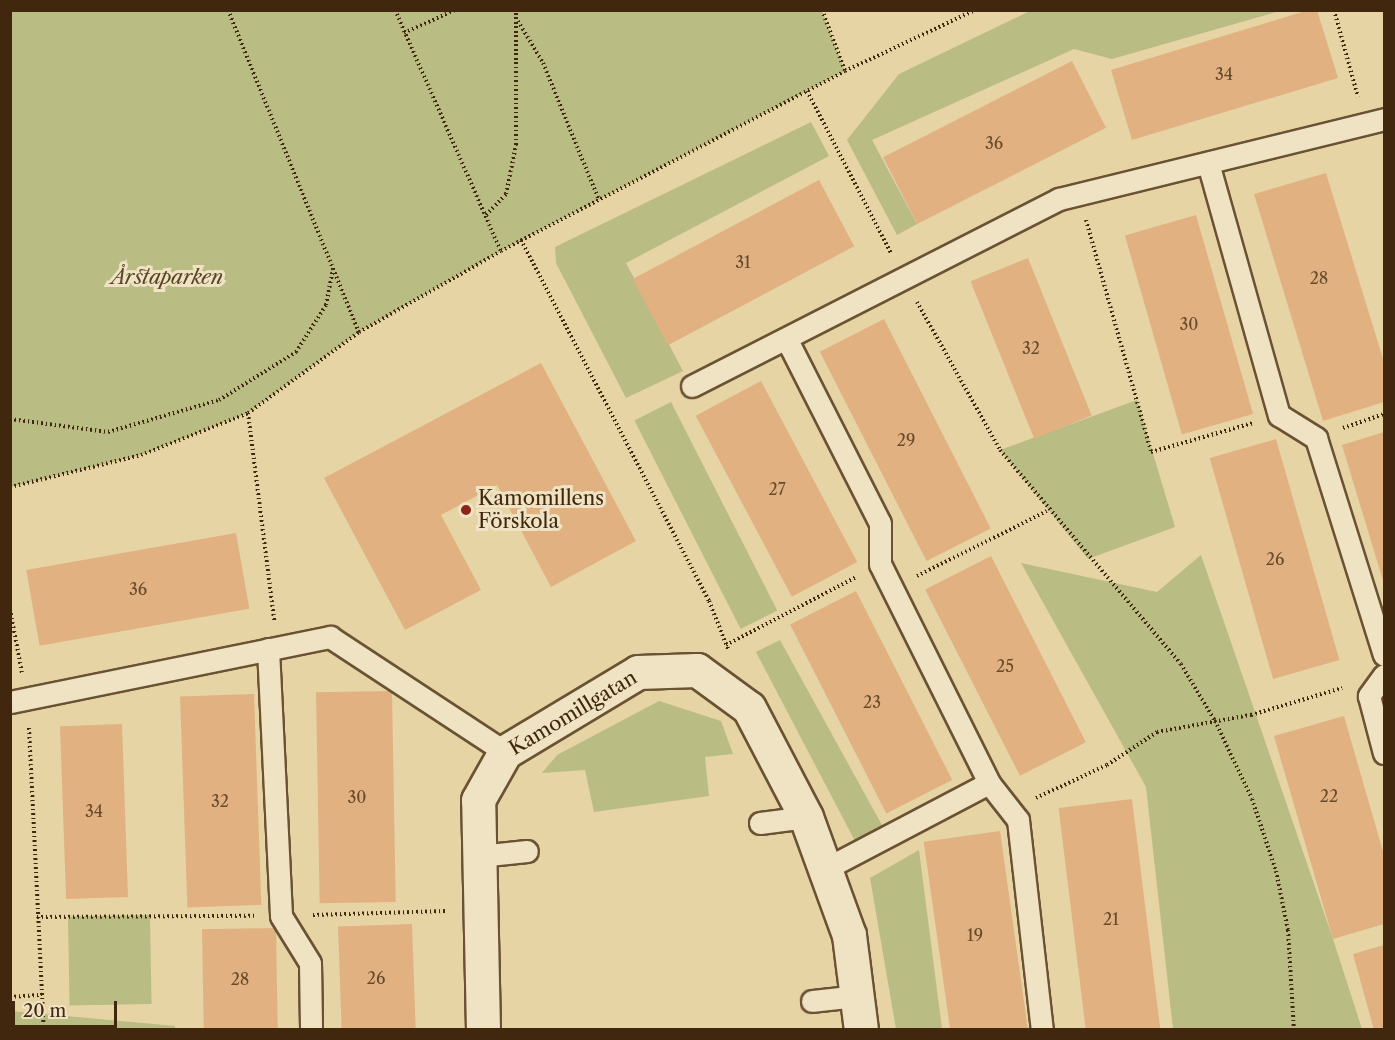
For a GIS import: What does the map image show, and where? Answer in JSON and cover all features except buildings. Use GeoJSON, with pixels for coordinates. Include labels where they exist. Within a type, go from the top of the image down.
{"type":"FeatureCollection","features":[{"type":"Feature","properties":{"kind":"street","name":"Kamomillgatan"},"geometry":{"type":"LineString","coordinates":[[483,1029],[478,800],[505,752],[638,672],[697,670],[749,708],[806,817],[849,934],[861,1029]]}},
{"type":"Feature","properties":{"kind":"lane"},"geometry":{"type":"LineString","coordinates":[[692,386],[787,340],[1059,200],[1375,122]]}},
{"type":"Feature","properties":{"kind":"lane"},"geometry":{"type":"LineString","coordinates":[[1208,163],[1279,415],[1316,438],[1384,655]]}},
{"type":"Feature","properties":{"kind":"lane"},"geometry":{"type":"LineString","coordinates":[[787,340],[880,523],[880,564],[989,783],[1018,820],[1042,1029]]}},
{"type":"Feature","properties":{"kind":"lane"},"geometry":{"type":"LineString","coordinates":[[19,700],[330,637],[505,752]]}},
{"type":"Feature","properties":{"kind":"lane"},"geometry":{"type":"LineString","coordinates":[[273,648],[281,916],[310,963],[311,1029]]}},
{"type":"Feature","properties":{"kind":"lane"},"geometry":{"type":"LineString","coordinates":[[1384,675],[1369,696],[1384,753]]}},
{"type":"Feature","properties":{"kind":"lane"},"geometry":{"type":"LineString","coordinates":[[825,869],[989,783]]}},
{"type":"Feature","properties":{"kind":"lane"},"geometry":{"type":"LineString","coordinates":[[760,823],[806,817]]}},
{"type":"Feature","properties":{"kind":"lane"},"geometry":{"type":"LineString","coordinates":[[479,856],[527,851]]}},
{"type":"Feature","properties":{"kind":"lane"},"geometry":{"type":"LineString","coordinates":[[812,1001],[857,996]]}},
{"type":"Feature","properties":{"kind":"path"},"geometry":{"type":"LineString","coordinates":[[228,10],[359,333]]}},
{"type":"Feature","properties":{"kind":"path"},"geometry":{"type":"LineString","coordinates":[[395,10],[501,251]]}},
{"type":"Feature","properties":{"kind":"path"},"geometry":{"type":"LineString","coordinates":[[404,33],[454,10]]}},
{"type":"Feature","properties":{"kind":"path"},"geometry":{"type":"LineString","coordinates":[[486,215],[506,194],[516,146],[518,21],[516,10]]}},
{"type":"Feature","properties":{"kind":"path"},"geometry":{"type":"LineString","coordinates":[[822,10],[845,71]]}},
{"type":"Feature","properties":{"kind":"path"},"geometry":{"type":"LineString","coordinates":[[10,487],[141,455],[248,412],[359,333],[501,251],[845,71],[975,10]]}},
{"type":"Feature","properties":{"kind":"path"},"geometry":{"type":"LineString","coordinates":[[1334,10],[1375,122]]}},
{"type":"Feature","properties":{"kind":"path"},"geometry":{"type":"LineString","coordinates":[[518,21],[543,63],[599,200]]}},
{"type":"Feature","properties":{"kind":"path"},"geometry":{"type":"LineString","coordinates":[[807,91],[905,279],[1000,450],[1047,511],[1181,664],[1215,721],[1252,799],[1276,871],[1288,930],[1294,1029]]}},
{"type":"Feature","properties":{"kind":"path"},"geometry":{"type":"LineString","coordinates":[[1079,195],[1151,452],[1279,415]]}},
{"type":"Feature","properties":{"kind":"path"},"geometry":{"type":"LineString","coordinates":[[521,240],[730,656]]}},
{"type":"Feature","properties":{"kind":"path"},"geometry":{"type":"LineString","coordinates":[[10,419],[108,432],[219,400],[296,352],[326,305],[333,268]]}},
{"type":"Feature","properties":{"kind":"path"},"geometry":{"type":"LineString","coordinates":[[248,412],[273,648]]}},
{"type":"Feature","properties":{"kind":"path"},"geometry":{"type":"LineString","coordinates":[[1316,438],[1384,414]]}},
{"type":"Feature","properties":{"kind":"path"},"geometry":{"type":"LineString","coordinates":[[892,588],[1047,511]]}},
{"type":"Feature","properties":{"kind":"path"},"geometry":{"type":"LineString","coordinates":[[726,645],[880,564]]}},
{"type":"Feature","properties":{"kind":"path"},"geometry":{"type":"LineString","coordinates":[[10,609],[44,1029]]}},
{"type":"Feature","properties":{"kind":"path"},"geometry":{"type":"LineString","coordinates":[[1008,808],[1057,790],[1157,732],[1215,721],[1347,687]]}},
{"type":"Feature","properties":{"kind":"path"},"geometry":{"type":"LineString","coordinates":[[10,997],[42,995]]}},
{"type":"Feature","properties":{"kind":"green space","name":"Årstaparken"},"geometry":{"type":"Polygon","coordinates":[[[10,11],[822,11],[845,71],[501,251],[359,332],[248,413],[141,455],[11,487],[10,11]]]}},
{"type":"Feature","properties":{"kind":"green space"},"geometry":{"type":"Polygon","coordinates":[[[1030,11],[1280,11],[1112,59],[1074,49],[872,140],[917,224],[897,235],[847,140],[899,74],[1030,11]]]}},
{"type":"Feature","properties":{"kind":"green space"},"geometry":{"type":"Polygon","coordinates":[[[811,122],[829,156],[626,263],[683,371],[626,398],[556,263],[555,247],[811,122]]]}},
{"type":"Feature","properties":{"kind":"green space"},"geometry":{"type":"Polygon","coordinates":[[[1137,400],[1175,527],[1088,559],[1000,450],[1137,400]]]}},
{"type":"Feature","properties":{"kind":"green space"},"geometry":{"type":"Polygon","coordinates":[[[671,402],[777,610],[741,629],[634,421],[671,402]]]}},
{"type":"Feature","properties":{"kind":"green space"},"geometry":{"type":"Polygon","coordinates":[[[1201,555],[1362,1029],[1173,1029],[1146,787],[1021,563],[1157,592],[1201,555]]]}},
{"type":"Feature","properties":{"kind":"green space"},"geometry":{"type":"Polygon","coordinates":[[[780,640],[883,827],[855,841],[756,652],[780,640]]]}},
{"type":"Feature","properties":{"kind":"green space"},"geometry":{"type":"Polygon","coordinates":[[[659,701],[721,721],[733,754],[705,757],[709,796],[594,812],[585,770],[542,773],[557,755],[659,701]]]}},
{"type":"Feature","properties":{"kind":"green space"},"geometry":{"type":"Polygon","coordinates":[[[919,850],[942,1029],[896,1029],[870,878],[919,850]]]}},
{"type":"Feature","properties":{"kind":"green space"},"geometry":{"type":"Polygon","coordinates":[[[150,915],[152,1004],[70,1005],[68,916],[150,915]]]}},
{"type":"Feature","properties":{"kind":"green space"},"geometry":{"type":"Polygon","coordinates":[[[11,1011],[175,1026],[175,1029],[11,1029],[11,1011]]]}},
{"type":"Feature","properties":{"kind":"place","name":"Kamomillens Förskola"},"geometry":{"type":"Point","coordinates":[466,510]}}]}
